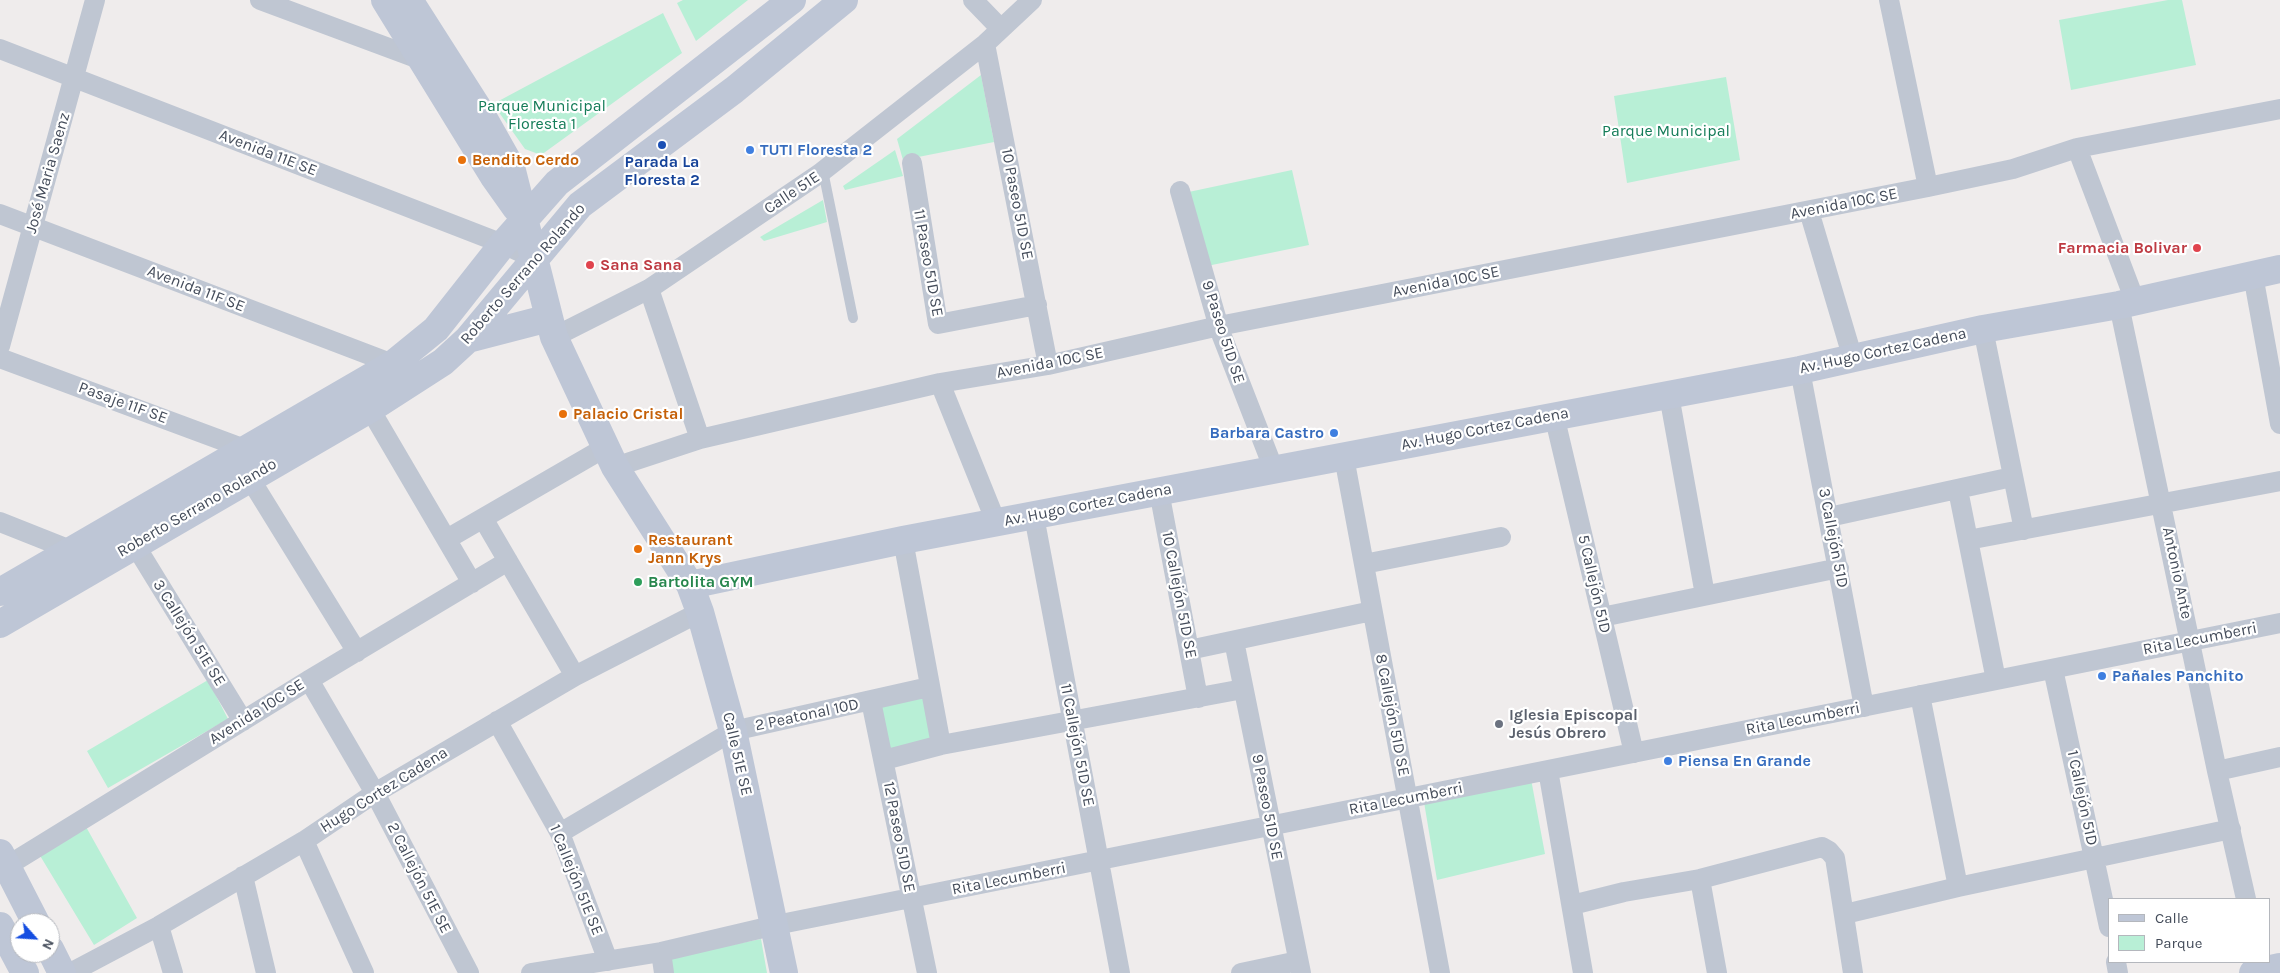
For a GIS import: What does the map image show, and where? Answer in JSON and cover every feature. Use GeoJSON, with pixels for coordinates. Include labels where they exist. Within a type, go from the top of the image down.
{"type":"FeatureCollection","features":[{"type":"Feature","properties":{"kind":"street","name":"José Maria Saenz"},"geometry":{"type":"LineString","coordinates":[[0,346],[95,0]]}},
{"type":"Feature","properties":{"kind":"street"},"geometry":{"type":"LineString","coordinates":[[260,0],[424,61]]}},
{"type":"Feature","properties":{"kind":"street"},"geometry":{"type":"LineString","coordinates":[[386,0],[494,178],[523,244]]}},
{"type":"Feature","properties":{"kind":"street","name":"Calle 51E SE"},"geometry":{"type":"LineString","coordinates":[[409,0],[476,105],[511,167],[523,244],[551,327],[611,457],[690,585],[700,612],[733,731],[776,926]]}},
{"type":"Feature","properties":{"kind":"street","name":"Roberto Serrano Rolando"},"geometry":{"type":"LineString","coordinates":[[0,592],[393,364],[436,329],[523,244],[580,205],[734,90],[844,0]]}},
{"type":"Feature","properties":{"kind":"street"},"geometry":{"type":"LineString","coordinates":[[973,0],[1001,29]]}},
{"type":"Feature","properties":{"kind":"street","name":"Calle 51E"},"geometry":{"type":"LineString","coordinates":[[551,327],[649,289],[824,171],[985,44],[1032,0]]}},
{"type":"Feature","properties":{"kind":"street"},"geometry":{"type":"LineString","coordinates":[[1889,0],[1928,187]]}},
{"type":"Feature","properties":{"kind":"street","name":"Roberto Serrano Rolando"},"geometry":{"type":"LineString","coordinates":[[0,624],[249,477],[370,409],[442,362],[468,339],[557,183],[796,3]]}},
{"type":"Feature","properties":{"kind":"street","name":"10 Paseo 51D SE"},"geometry":{"type":"LineString","coordinates":[[985,44],[1048,365]]}},
{"type":"Feature","properties":{"kind":"street","name":"Avenida 11E SE"},"geometry":{"type":"LineString","coordinates":[[0,49],[523,244]]}},
{"type":"Feature","properties":{"kind":"street","name":"Avenida 10C SE"},"geometry":{"type":"LineString","coordinates":[[447,540],[611,457],[700,439],[940,383],[1048,365],[1219,326],[1928,187],[2013,169],[2077,148],[2280,109]]}},
{"type":"Feature","properties":{"kind":"street","name":"Antonio Ante"},"geometry":{"type":"LineString","coordinates":[[2077,148],[2127,303],[2162,504],[2217,771],[2246,898]]}},
{"type":"Feature","properties":{"kind":"street","name":"11 Paseo 51D SE"},"geometry":{"type":"LineString","coordinates":[[912,163],[938,324],[1036,305]]}},
{"type":"Feature","properties":{"kind":"street","name":"9 Paseo 51D SE"},"geometry":{"type":"LineString","coordinates":[[1180,191],[1219,326],[1274,470]]}},
{"type":"Feature","properties":{"kind":"street"},"geometry":{"type":"LineString","coordinates":[[1809,211],[1853,359]]}},
{"type":"Feature","properties":{"kind":"street","name":"Avenida 11F SE"},"geometry":{"type":"LineString","coordinates":[[0,214],[393,364]]}},
{"type":"Feature","properties":{"kind":"street","name":"Av. Hugo Cortez Cadena"},"geometry":{"type":"LineString","coordinates":[[690,585],[903,540],[1344,457],[1554,415],[1800,370],[1983,329],[2127,303],[2280,269]]}},
{"type":"Feature","properties":{"kind":"street"},"geometry":{"type":"LineString","coordinates":[[2253,275],[2280,424]]}},
{"type":"Feature","properties":{"kind":"street"},"geometry":{"type":"LineString","coordinates":[[649,289],[700,439]]}},
{"type":"Feature","properties":{"kind":"street"},"geometry":{"type":"LineString","coordinates":[[468,339],[551,327]]}},
{"type":"Feature","properties":{"kind":"street"},"geometry":{"type":"LineString","coordinates":[[1983,329],[2024,530]]}},
{"type":"Feature","properties":{"kind":"street","name":"Pasaje 11F SE"},"geometry":{"type":"LineString","coordinates":[[0,358],[245,449]]}},
{"type":"Feature","properties":{"kind":"street","name":"3 Callejón 51D"},"geometry":{"type":"LineString","coordinates":[[1800,370],[1864,707]]}},
{"type":"Feature","properties":{"kind":"street"},"geometry":{"type":"LineString","coordinates":[[940,383],[996,522]]}},
{"type":"Feature","properties":{"kind":"street"},"geometry":{"type":"LineString","coordinates":[[1669,395],[1705,595]]}},
{"type":"Feature","properties":{"kind":"street"},"geometry":{"type":"LineString","coordinates":[[370,409],[472,583]]}},
{"type":"Feature","properties":{"kind":"street","name":"5 Callejón 51D"},"geometry":{"type":"LineString","coordinates":[[1554,415],[1634,753]]}},
{"type":"Feature","properties":{"kind":"street","name":"8 Callejón 51D SE"},"geometry":{"type":"LineString","coordinates":[[1344,457],[1440,973]]}},
{"type":"Feature","properties":{"kind":"street"},"geometry":{"type":"LineString","coordinates":[[249,477],[356,652]]}},
{"type":"Feature","properties":{"kind":"street"},"geometry":{"type":"LineString","coordinates":[[1829,516],[2012,477]]}},
{"type":"Feature","properties":{"kind":"street"},"geometry":{"type":"LineString","coordinates":[[1968,540],[2280,481]]}},
{"type":"Feature","properties":{"kind":"street"},"geometry":{"type":"LineString","coordinates":[[1958,490],[1996,680]]}},
{"type":"Feature","properties":{"kind":"street","name":"10 Callejón 51D SE"},"geometry":{"type":"LineString","coordinates":[[1158,491],[1198,698]]}},
{"type":"Feature","properties":{"kind":"street","name":"11 Callejón 51D SE"},"geometry":{"type":"LineString","coordinates":[[1034,516],[1120,973]]}},
{"type":"Feature","properties":{"kind":"street"},"geometry":{"type":"LineString","coordinates":[[484,520],[575,676]]}},
{"type":"Feature","properties":{"kind":"street"},"geometry":{"type":"LineString","coordinates":[[0,522],[73,550]]}},
{"type":"Feature","properties":{"kind":"street"},"geometry":{"type":"LineString","coordinates":[[1364,564],[1500,537]]}},
{"type":"Feature","properties":{"kind":"street"},"geometry":{"type":"LineString","coordinates":[[903,540],[941,745]]}},
{"type":"Feature","properties":{"kind":"street","name":"3 Callejón 51E SE"},"geometry":{"type":"LineString","coordinates":[[135,545],[243,721]]}},
{"type":"Feature","properties":{"kind":"street","name":"Avenida 10C SE"},"geometry":{"type":"LineString","coordinates":[[4,859],[243,721],[508,561]]}},
{"type":"Feature","properties":{"kind":"street"},"geometry":{"type":"LineString","coordinates":[[1602,617],[1839,568]]}},
{"type":"Feature","properties":{"kind":"street"},"geometry":{"type":"LineString","coordinates":[[1190,650],[1372,611]]}},
{"type":"Feature","properties":{"kind":"street","name":"Hugo Cortez Cadena"},"geometry":{"type":"LineString","coordinates":[[70,973],[159,926],[304,841],[375,793],[575,676],[700,612]]}},
{"type":"Feature","properties":{"kind":"street","name":"Rita Lecumberri"},"geometry":{"type":"LineString","coordinates":[[531,973],[661,952],[911,898],[2280,623]]}},
{"type":"Feature","properties":{"kind":"street","name":"9 Paseo 51D SE"},"geometry":{"type":"LineString","coordinates":[[1234,641],[1299,967]]}},
{"type":"Feature","properties":{"kind":"street","name":"1 Callejón 51D"},"geometry":{"type":"LineString","coordinates":[[2054,668],[2108,922]]}},
{"type":"Feature","properties":{"kind":"street","name":"2 Callejón 51E SE"},"geometry":{"type":"LineString","coordinates":[[309,680],[375,793],[468,973]]}},
{"type":"Feature","properties":{"kind":"street","name":"2 Peatonal 10D"},"geometry":{"type":"LineString","coordinates":[[560,833],[733,731],[929,687]]}},
{"type":"Feature","properties":{"kind":"street"},"geometry":{"type":"LineString","coordinates":[[884,760],[941,745],[1243,689]]}},
{"type":"Feature","properties":{"kind":"street"},"geometry":{"type":"LineString","coordinates":[[1920,695],[1958,887]]}},
{"type":"Feature","properties":{"kind":"street","name":"12 Paseo 51D SE"},"geometry":{"type":"LineString","coordinates":[[871,701],[928,973]]}},
{"type":"Feature","properties":{"kind":"street","name":"1 Callejón 51E SE"},"geometry":{"type":"LineString","coordinates":[[497,721],[560,833],[608,961]]}},
{"type":"Feature","properties":{"kind":"street"},"geometry":{"type":"LineString","coordinates":[[2217,771],[2280,757]]}},
{"type":"Feature","properties":{"kind":"street"},"geometry":{"type":"LineString","coordinates":[[1548,770],[1583,973]]}},
{"type":"Feature","properties":{"kind":"street"},"geometry":{"type":"LineString","coordinates":[[1845,914],[1958,887],[2231,829]]}},
{"type":"Feature","properties":{"kind":"street"},"geometry":{"type":"LineString","coordinates":[[304,841],[364,973]]}},
{"type":"Feature","properties":{"kind":"street"},"geometry":{"type":"LineString","coordinates":[[1572,905],[1624,892],[1700,879],[1822,848],[1829,851],[1835,858],[1853,973]]}},
{"type":"Feature","properties":{"kind":"street"},"geometry":{"type":"LineString","coordinates":[[4,859],[31,913]]}},
{"type":"Feature","properties":{"kind":"street"},"geometry":{"type":"LineString","coordinates":[[243,876],[266,973]]}},
{"type":"Feature","properties":{"kind":"street"},"geometry":{"type":"LineString","coordinates":[[1700,879],[1717,973]]}},
{"type":"Feature","properties":{"kind":"street"},"geometry":{"type":"LineString","coordinates":[[0,926],[25,973]]}},
{"type":"Feature","properties":{"kind":"street"},"geometry":{"type":"LineString","coordinates":[[159,926],[172,973]]}},
{"type":"Feature","properties":{"kind":"street"},"geometry":{"type":"LineString","coordinates":[[776,926],[784,973]]}},
{"type":"Feature","properties":{"kind":"street"},"geometry":{"type":"LineString","coordinates":[[661,952],[664,973]]}},
{"type":"Feature","properties":{"kind":"street"},"geometry":{"type":"LineString","coordinates":[[1248,972],[1299,967]]}},
{"type":"Feature","properties":{"kind":"lane","name":"Roberto Serrano Rolando"},"geometry":{"type":"LineString","coordinates":[[0,602],[395,369],[439,334],[523,244],[578,195],[722,87],[830,0]]}},
{"type":"Feature","properties":{"kind":"lane","name":"Roberto Serrano Rolando"},"geometry":{"type":"LineString","coordinates":[[728,64],[796,3]]}},
{"type":"Feature","properties":{"kind":"lane","name":"Roberto Serrano Rolando"},"geometry":{"type":"LineString","coordinates":[[0,617],[440,356],[466,332],[523,244],[561,195],[683,98]]}},
{"type":"Feature","properties":{"kind":"lane"},"geometry":{"type":"LineString","coordinates":[[824,171],[853,318]]}},
{"type":"Feature","properties":{"kind":"green space"},"geometry":{"type":"Polygon","coordinates":[[[683,0],[748,0],[696,41],[677,3],[683,0]]]}},
{"type":"Feature","properties":{"kind":"green space"},"geometry":{"type":"Polygon","coordinates":[[[2168,0],[2182,0],[2196,65],[2071,90],[2059,20],[2168,0]]]}},
{"type":"Feature","properties":{"kind":"green space","name":"Parque Municipal Floresta 1"},"geometry":{"type":"Polygon","coordinates":[[[663,13],[682,53],[541,155],[525,149],[493,104],[663,13]]]}},
{"type":"Feature","properties":{"kind":"green space"},"geometry":{"type":"Polygon","coordinates":[[[981,75],[994,142],[903,160],[897,139],[981,75]]]}},
{"type":"Feature","properties":{"kind":"green space","name":"Parque Municipal"},"geometry":{"type":"Polygon","coordinates":[[[1726,77],[1740,160],[1627,183],[1614,96],[1726,77]]]}},
{"type":"Feature","properties":{"kind":"green space"},"geometry":{"type":"Polygon","coordinates":[[[895,150],[903,176],[845,190],[843,186],[895,150]]]}},
{"type":"Feature","properties":{"kind":"green space"},"geometry":{"type":"Polygon","coordinates":[[[1292,170],[1309,245],[1207,266],[1184,193],[1292,170]]]}},
{"type":"Feature","properties":{"kind":"green space"},"geometry":{"type":"Polygon","coordinates":[[[823,200],[827,222],[764,241],[760,237],[823,200]]]}},
{"type":"Feature","properties":{"kind":"green space"},"geometry":{"type":"Polygon","coordinates":[[[208,680],[228,719],[108,788],[87,751],[208,680]]]}},
{"type":"Feature","properties":{"kind":"green space"},"geometry":{"type":"Polygon","coordinates":[[[929,687],[941,745],[884,760],[871,701],[929,687]]]}},
{"type":"Feature","properties":{"kind":"green space"},"geometry":{"type":"Polygon","coordinates":[[[1531,779],[1545,854],[1437,880],[1424,802],[1531,779]]]}},
{"type":"Feature","properties":{"kind":"green space"},"geometry":{"type":"Polygon","coordinates":[[[85,825],[137,918],[94,945],[39,854],[85,825]]]}},
{"type":"Feature","properties":{"kind":"green space"},"geometry":{"type":"Polygon","coordinates":[[[761,939],[767,973],[669,973],[667,958],[761,939]]]}},
{"type":"Feature","properties":{"kind":"place","name":"Parada La Floresta 2"},"geometry":{"type":"Point","coordinates":[662,145]}},
{"type":"Feature","properties":{"kind":"place","name":"TUTI Floresta 2"},"geometry":{"type":"Point","coordinates":[750,150]}},
{"type":"Feature","properties":{"kind":"place","name":"Bendito Cerdo"},"geometry":{"type":"Point","coordinates":[462,160]}},
{"type":"Feature","properties":{"kind":"place","name":"Farmacia Bolivar"},"geometry":{"type":"Point","coordinates":[2197,248]}},
{"type":"Feature","properties":{"kind":"place","name":"Sana Sana"},"geometry":{"type":"Point","coordinates":[590,265]}},
{"type":"Feature","properties":{"kind":"place","name":"Palacio Cristal"},"geometry":{"type":"Point","coordinates":[563,414]}},
{"type":"Feature","properties":{"kind":"place","name":"Barbara Castro"},"geometry":{"type":"Point","coordinates":[1334,433]}},
{"type":"Feature","properties":{"kind":"place","name":"Restaurant Jann Krys"},"geometry":{"type":"Point","coordinates":[638,549]}},
{"type":"Feature","properties":{"kind":"place","name":"Bartolita GYM"},"geometry":{"type":"Point","coordinates":[638,582]}},
{"type":"Feature","properties":{"kind":"place","name":"Pañales Panchito"},"geometry":{"type":"Point","coordinates":[2102,676]}},
{"type":"Feature","properties":{"kind":"place","name":"Iglesia Episcopal Jesús Obrero"},"geometry":{"type":"Point","coordinates":[1499,724]}},
{"type":"Feature","properties":{"kind":"place","name":"Piensa En Grande"},"geometry":{"type":"Point","coordinates":[1668,761]}}]}
